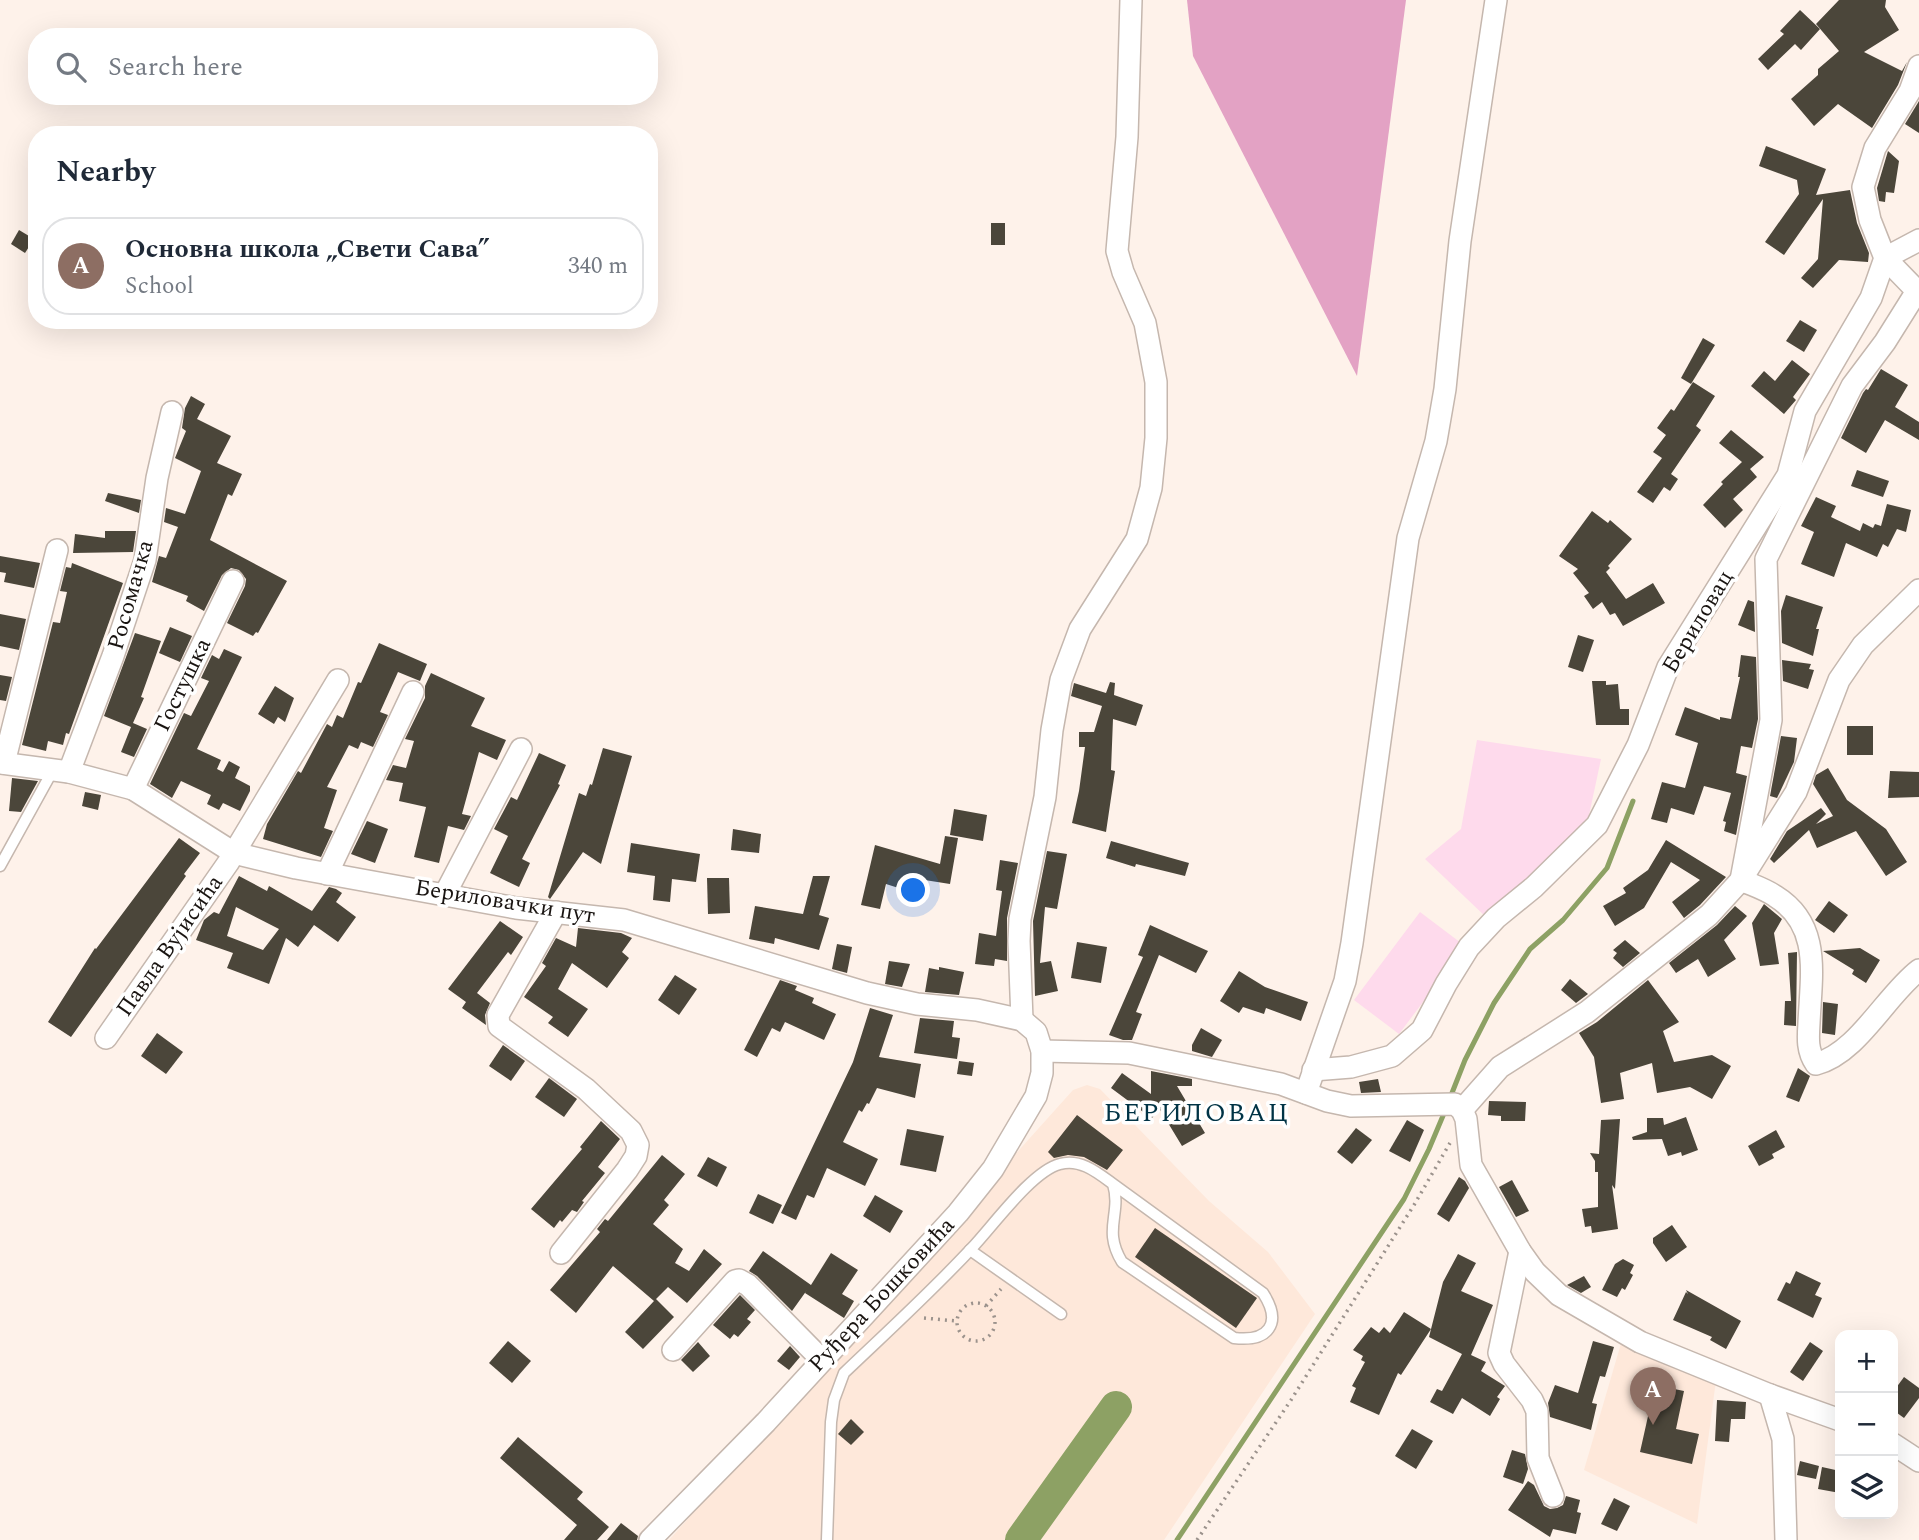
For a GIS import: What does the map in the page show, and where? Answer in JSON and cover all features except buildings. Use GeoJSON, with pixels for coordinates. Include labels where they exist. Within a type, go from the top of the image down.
{"type":"FeatureCollection","features":[{"type":"Feature","properties":{"kind":"street"},"geometry":{"type":"LineString","coordinates":[[1131,0],[1127,136],[1117,251],[1145,323],[1156,382],[1156,438],[1152,476],[1136,539],[1080,629],[1061,680],[1052,730],[1045,797],[1020,919],[1022,1020],[1035,1032],[1042,1051],[1129,1054],[1281,1084],[1327,1101],[1351,1106],[1455,1109],[1500,1067],[1587,1012],[1709,915],[1741,880],[1796,792],[1839,680],[1863,645],[1919,590]]}},
{"type":"Feature","properties":{"kind":"street"},"geometry":{"type":"LineString","coordinates":[[1306,1093],[1345,981],[1352,943],[1408,538],[1436,441],[1445,389],[1460,241],[1496,0]]}},
{"type":"Feature","properties":{"kind":"street"},"geometry":{"type":"LineString","coordinates":[[1741,880],[1771,720],[1766,559],[1852,386],[1918,291],[1885,258],[1870,220],[1863,187],[1875,148],[1910,91],[1919,66]]}},
{"type":"Feature","properties":{"kind":"street"},"geometry":{"type":"LineString","coordinates":[[1885,258],[1919,240]]}},
{"type":"Feature","properties":{"kind":"street","name":"Бериловац"},"geometry":{"type":"LineString","coordinates":[[1313,1070],[1351,1067],[1392,1056],[1422,1030],[1469,947],[1496,918],[1534,887],[1597,825],[1638,745],[1668,667],[1788,475],[1805,411],[1871,298],[1885,258]]}},
{"type":"Feature","properties":{"kind":"street","name":"Росомачка"},"geometry":{"type":"LineString","coordinates":[[61,771],[113,656],[145,560],[157,478],[172,412]]}},
{"type":"Feature","properties":{"kind":"street"},"geometry":{"type":"LineString","coordinates":[[2,763],[57,550]]}},
{"type":"Feature","properties":{"kind":"street","name":"Гостушка"},"geometry":{"type":"LineString","coordinates":[[133,789],[233,581]]}},
{"type":"Feature","properties":{"kind":"street","name":"Павла Вујисића"},"geometry":{"type":"LineString","coordinates":[[106,1038],[234,853],[338,680]]}},
{"type":"Feature","properties":{"kind":"street"},"geometry":{"type":"LineString","coordinates":[[327,874],[413,692]]}},
{"type":"Feature","properties":{"kind":"street"},"geometry":{"type":"LineString","coordinates":[[444,894],[521,749]]}},
{"type":"Feature","properties":{"kind":"street","name":"Бериловачки пут"},"geometry":{"type":"LineString","coordinates":[[2,763],[61,771],[133,789],[234,853],[327,874],[516,908],[589,915],[645,926],[867,993],[917,1004],[978,1010],[1022,1020]]}},
{"type":"Feature","properties":{"kind":"street"},"geometry":{"type":"LineString","coordinates":[[1741,880],[1776,897],[1804,924],[1812,953],[1808,1040],[1810,1054],[1816,1064],[1826,1061],[1860,1035],[1919,970]]}},
{"type":"Feature","properties":{"kind":"street"},"geometry":{"type":"LineString","coordinates":[[556,912],[498,1015],[499,1026],[586,1089],[631,1131],[638,1145],[636,1156],[627,1170],[561,1253]]}},
{"type":"Feature","properties":{"kind":"street","name":"Руђера Бошковића"},"geometry":{"type":"LineString","coordinates":[[650,1540],[766,1422],[958,1213],[993,1169],[1036,1096],[1042,1073],[1042,1051]]}},
{"type":"Feature","properties":{"kind":"street"},"geometry":{"type":"LineString","coordinates":[[1455,1109],[1471,1165],[1520,1251],[1535,1272],[1559,1295],[1640,1342],[1835,1418]]}},
{"type":"Feature","properties":{"kind":"street"},"geometry":{"type":"LineString","coordinates":[[1520,1251],[1499,1353],[1537,1411],[1538,1458],[1553,1496]]}},
{"type":"Feature","properties":{"kind":"street"},"geometry":{"type":"LineString","coordinates":[[673,1350],[735,1281],[739,1280],[748,1285],[822,1360]]}},
{"type":"Feature","properties":{"kind":"street"},"geometry":{"type":"LineString","coordinates":[[1770,1395],[1783,1438],[1786,1540]]}},
{"type":"Feature","properties":{"kind":"street"},"geometry":{"type":"LineString","coordinates":[[1898,1447],[1919,1461]]}},
{"type":"Feature","properties":{"kind":"lane"},"geometry":{"type":"LineString","coordinates":[[0,866],[61,771]]}},
{"type":"Feature","properties":{"kind":"lane"},"geometry":{"type":"LineString","coordinates":[[827,1540],[827,1487],[834,1400],[844,1373],[971,1250],[1042,1171],[1062,1163],[1081,1164],[1113,1184],[1264,1293],[1273,1316],[1270,1327],[1261,1336],[1250,1340],[1234,1338],[1122,1262],[1114,1248],[1112,1230],[1117,1196],[1113,1184]]}},
{"type":"Feature","properties":{"kind":"lane"},"geometry":{"type":"LineString","coordinates":[[971,1250],[1061,1314]]}},
{"type":"Feature","properties":{"kind":"path"},"geometry":{"type":"LineString","coordinates":[[1197,1540],[1291,1400],[1455,1109]]}},
{"type":"Feature","properties":{"kind":"path"},"geometry":{"type":"LineString","coordinates":[[986,1306],[1010,1278]]}},
{"type":"Feature","properties":{"kind":"path"},"geometry":{"type":"LineString","coordinates":[[980,1303],[993,1314],[995,1326],[989,1336],[978,1341],[960,1334],[956,1321],[967,1305],[980,1303]]}},
{"type":"Feature","properties":{"kind":"path"},"geometry":{"type":"LineString","coordinates":[[904,1315],[956,1321]]}},
{"type":"Feature","properties":{"kind":"shaded area"},"geometry":{"type":"Polygon","coordinates":[[[1187,0],[1406,0],[1357,376],[1193,56],[1187,0]]]}},
{"type":"Feature","properties":{"kind":"shaded area"},"geometry":{"type":"Polygon","coordinates":[[[1477,740],[1601,759],[1588,820],[1534,879],[1487,918],[1425,859],[1461,829],[1477,740]]]}},
{"type":"Feature","properties":{"kind":"shaded area"},"geometry":{"type":"Polygon","coordinates":[[[1420,912],[1465,946],[1399,1034],[1354,1000],[1420,912]]]}},
{"type":"Feature","properties":{"kind":"shaded area"},"geometry":{"type":"Polygon","coordinates":[[[1087,1085],[1100,1089],[1209,1201],[1268,1252],[1315,1314],[1164,1540],[669,1540],[1073,1090],[1087,1085]]]}},
{"type":"Feature","properties":{"kind":"shaded area"},"geometry":{"type":"Polygon","coordinates":[[[1622,1340],[1716,1380],[1697,1524],[1584,1470],[1622,1340]]]}},
{"type":"Feature","properties":{"kind":"waterway"},"geometry":{"type":"LineString","coordinates":[[1450,1098],[1465,1060],[1494,1003],[1530,949],[1563,920],[1607,868],[1633,801]]}},
{"type":"Feature","properties":{"kind":"waterway"},"geometry":{"type":"LineString","coordinates":[[1177,1540],[1404,1199],[1445,1111]]}},
{"type":"Feature","properties":{"kind":"waterway"},"geometry":{"type":"LineString","coordinates":[[1021,1540],[1116,1407]]}},
{"type":"Feature","properties":{"kind":"place","name":"Основна школа „Свети Сава”"},"geometry":{"type":"Point","coordinates":[1653,1425]}},
{"type":"Feature","properties":{"kind":"district","name":"БЕРИЛОВАЦ"},"geometry":{"type":"Point","coordinates":[1197,1113]}}]}
